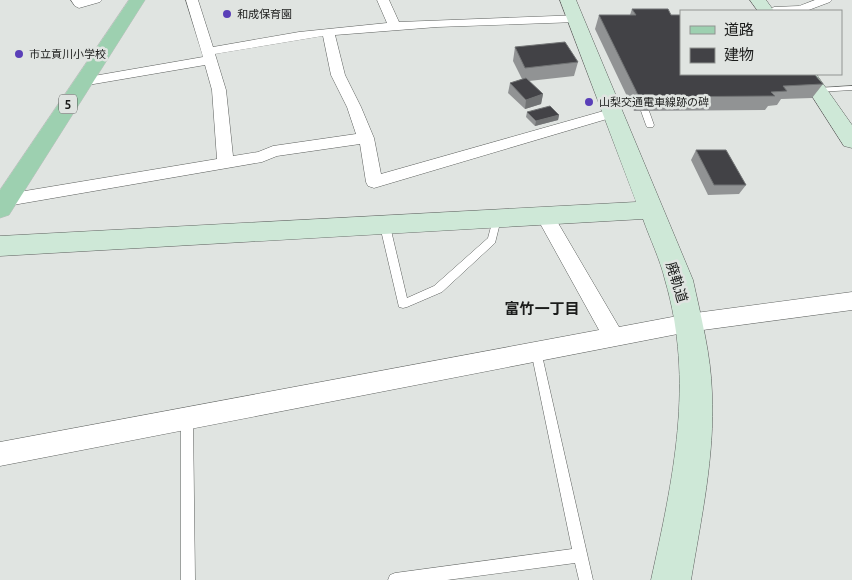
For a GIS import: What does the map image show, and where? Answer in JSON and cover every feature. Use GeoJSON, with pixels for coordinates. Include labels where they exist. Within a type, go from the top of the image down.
{"type":"FeatureCollection","features":[{"type":"Feature","properties":{"kind":"main road","name":"5"},"geometry":{"type":"LineString","coordinates":[[0,178],[123,0]]}},
{"type":"Feature","properties":{"kind":"main road","name":"5"},"geometry":{"type":"LineString","coordinates":[[3,205],[137,0]]}},
{"type":"Feature","properties":{"kind":"street"},"geometry":{"type":"LineString","coordinates":[[77,0],[79,4],[96,0]]}},
{"type":"Feature","properties":{"kind":"street"},"geometry":{"type":"LineString","coordinates":[[192,0],[219,90],[226,163]]}},
{"type":"Feature","properties":{"kind":"street"},"geometry":{"type":"LineString","coordinates":[[383,0],[394,24]]}},
{"type":"Feature","properties":{"kind":"street"},"geometry":{"type":"LineString","coordinates":[[783,10],[801,8],[826,0]]}},
{"type":"Feature","properties":{"kind":"street"},"geometry":{"type":"LineString","coordinates":[[82,82],[209,56],[287,36],[394,24],[572,9]]}},
{"type":"Feature","properties":{"kind":"street","name":"廃軌道"},"geometry":{"type":"LineString","coordinates":[[572,9],[679,280],[688,323],[695,368],[696,414],[691,464],[671,580]]}},
{"type":"Feature","properties":{"kind":"street"},"geometry":{"type":"LineString","coordinates":[[328,32],[338,75],[354,107],[366,138],[374,182],[612,113]]}},
{"type":"Feature","properties":{"kind":"street"},"geometry":{"type":"LineString","coordinates":[[813,82],[852,141]]}},
{"type":"Feature","properties":{"kind":"street"},"geometry":{"type":"LineString","coordinates":[[3,205],[226,163],[262,158],[273,151],[366,138]]}},
{"type":"Feature","properties":{"kind":"street"},"geometry":{"type":"LineString","coordinates":[[0,246],[651,210]]}},
{"type":"Feature","properties":{"kind":"street"},"geometry":{"type":"LineString","coordinates":[[545,216],[614,337]]}},
{"type":"Feature","properties":{"kind":"street"},"geometry":{"type":"LineString","coordinates":[[0,454],[688,323],[852,300]]}},
{"type":"Feature","properties":{"kind":"lane"},"geometry":{"type":"LineString","coordinates":[[813,82],[852,88]]}},
{"type":"Feature","properties":{"kind":"lane"},"geometry":{"type":"LineString","coordinates":[[645,111],[650,125]]}},
{"type":"Feature","properties":{"kind":"lane"},"geometry":{"type":"LineString","coordinates":[[386,226],[403,304],[438,289],[492,240],[497,219]]}},
{"type":"Feature","properties":{"kind":"lane"},"geometry":{"type":"LineString","coordinates":[[536,352],[586,580]]}},
{"type":"Feature","properties":{"kind":"lane"},"geometry":{"type":"LineString","coordinates":[[187,418],[188,580]]}},
{"type":"Feature","properties":{"kind":"lane"},"geometry":{"type":"LineString","coordinates":[[395,580],[580,555]]}},
{"type":"Feature","properties":{"kind":"building"},"geometry":{"type":"Polygon","coordinates":[[[632,9],[668,9],[671,15],[680,15],[680,75],[815,75],[823,84],[783,86],[787,91],[771,92],[775,96],[639,97],[599,15],[636,15],[632,9]]]}},
{"type":"Feature","properties":{"kind":"building"},"geometry":{"type":"Polygon","coordinates":[[[565,42],[578,62],[525,68],[515,47],[565,42]]]}},
{"type":"Feature","properties":{"kind":"building"},"geometry":{"type":"Polygon","coordinates":[[[526,78],[543,94],[526,100],[510,83],[526,78]]]}},
{"type":"Feature","properties":{"kind":"building"},"geometry":{"type":"Polygon","coordinates":[[[550,106],[559,115],[536,121],[527,112],[550,106]]]}},
{"type":"Feature","properties":{"kind":"building"},"geometry":{"type":"Polygon","coordinates":[[[696,150],[726,150],[746,185],[714,185],[696,150]]]}},
{"type":"Feature","properties":{"kind":"place","name":"和成保育園"},"geometry":{"type":"Point","coordinates":[227,14]}},
{"type":"Feature","properties":{"kind":"place","name":"市立貢川小学校"},"geometry":{"type":"Point","coordinates":[19,54]}},
{"type":"Feature","properties":{"kind":"place","name":"山梨交通電車線跡の碑"},"geometry":{"type":"Point","coordinates":[589,102]}},
{"type":"Feature","properties":{"kind":"district","name":"富竹一丁目"},"geometry":{"type":"Point","coordinates":[542,308]}}]}
